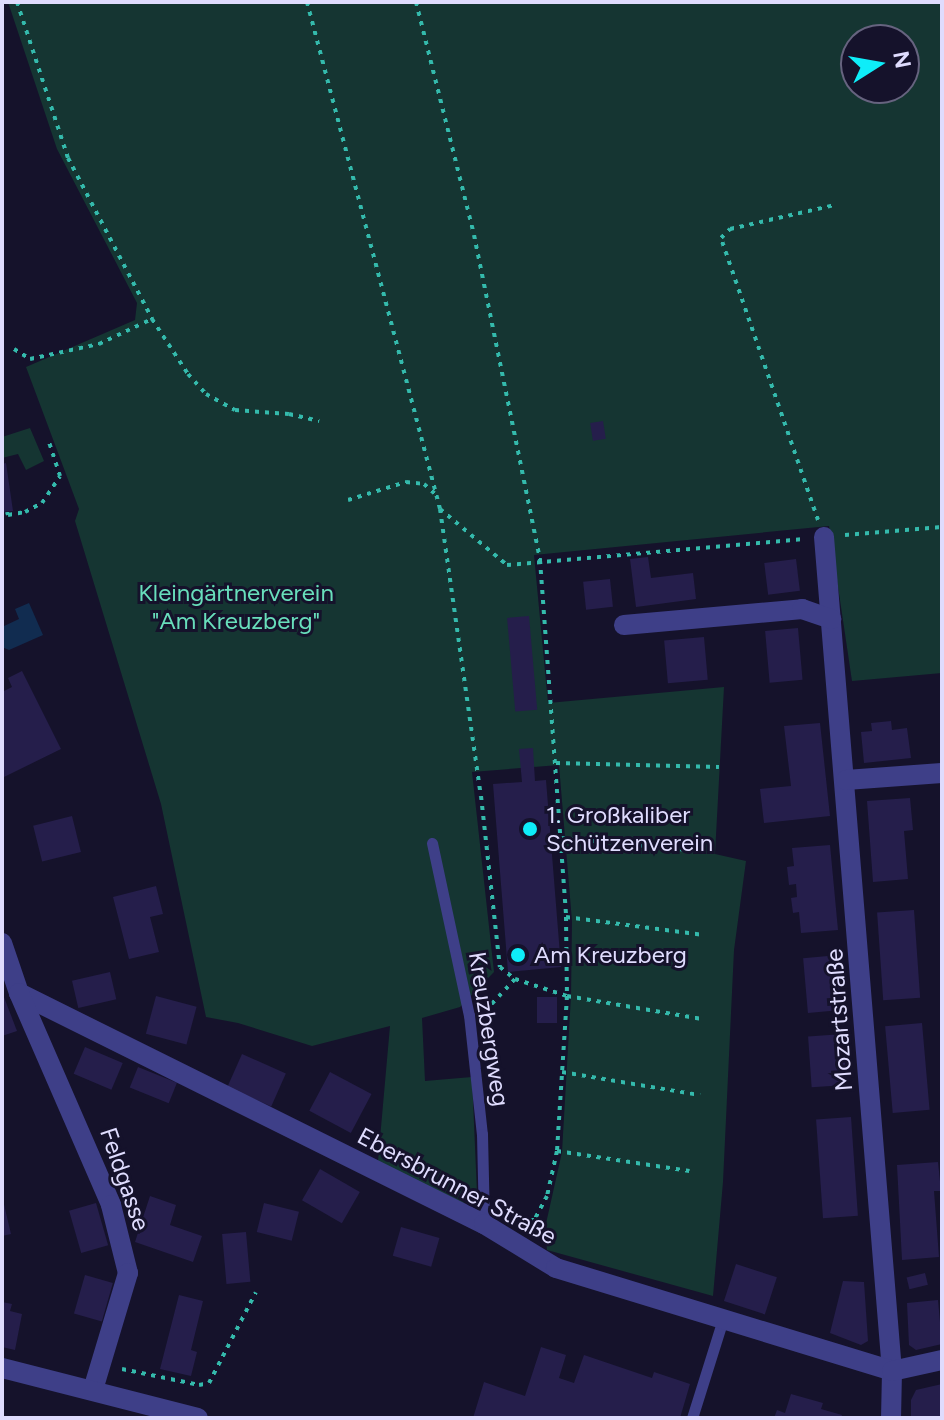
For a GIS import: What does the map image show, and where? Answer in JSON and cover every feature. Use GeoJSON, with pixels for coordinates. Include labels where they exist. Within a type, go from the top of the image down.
{"type":"FeatureCollection","features":[{"type":"Feature","properties":{"kind":"street","name":"Mozartstraße"},"geometry":{"type":"LineString","coordinates":[[824,537],[892,1371],[891,1418]]}},
{"type":"Feature","properties":{"kind":"street"},"geometry":{"type":"LineString","coordinates":[[624,625],[802,609],[831,619]]}},
{"type":"Feature","properties":{"kind":"street"},"geometry":{"type":"LineString","coordinates":[[846,780],[942,773]]}},
{"type":"Feature","properties":{"kind":"street"},"geometry":{"type":"LineString","coordinates":[[2,943],[19,993]]}},
{"type":"Feature","properties":{"kind":"street","name":"Ebersbrunner Straße"},"geometry":{"type":"LineString","coordinates":[[19,993],[484,1224],[556,1268],[892,1371],[942,1360]]}},
{"type":"Feature","properties":{"kind":"street","name":"Feldgasse"},"geometry":{"type":"LineString","coordinates":[[19,993],[111,1205],[128,1273],[93,1390]]}},
{"type":"Feature","properties":{"kind":"street"},"geometry":{"type":"LineString","coordinates":[[2,1368],[198,1418]]}},
{"type":"Feature","properties":{"kind":"lane","name":"Kreuzbergweg"},"geometry":{"type":"LineString","coordinates":[[432,843],[469,1015],[482,1134],[484,1224]]}},
{"type":"Feature","properties":{"kind":"lane"},"geometry":{"type":"LineString","coordinates":[[692,1418],[723,1319]]}},
{"type":"Feature","properties":{"kind":"path"},"geometry":{"type":"LineString","coordinates":[[17,2],[68,158],[152,319],[188,374],[206,394],[235,410],[289,414],[319,421]]}},
{"type":"Feature","properties":{"kind":"path"},"geometry":{"type":"LineString","coordinates":[[307,2],[440,509],[481,796],[500,967],[515,979],[567,996],[702,1019]]}},
{"type":"Feature","properties":{"kind":"path"},"geometry":{"type":"LineString","coordinates":[[416,2],[474,235],[540,560],[566,917],[567,996],[557,1151],[547,1196],[534,1220],[520,1220],[483,1198]]}},
{"type":"Feature","properties":{"kind":"path"},"geometry":{"type":"LineString","coordinates":[[824,537],[721,238],[730,229],[835,205]]}},
{"type":"Feature","properties":{"kind":"path"},"geometry":{"type":"LineString","coordinates":[[14,349],[30,359],[99,344],[152,319]]}},
{"type":"Feature","properties":{"kind":"path"},"geometry":{"type":"LineString","coordinates":[[7,512],[8,515],[25,512],[42,503],[60,476],[49,443]]}},
{"type":"Feature","properties":{"kind":"path"},"geometry":{"type":"LineString","coordinates":[[348,500],[406,482],[424,484],[437,495]]}},
{"type":"Feature","properties":{"kind":"path"},"geometry":{"type":"LineString","coordinates":[[440,509],[507,565],[942,527]]}},
{"type":"Feature","properties":{"kind":"path"},"geometry":{"type":"LineString","coordinates":[[556,763],[719,767]]}},
{"type":"Feature","properties":{"kind":"path"},"geometry":{"type":"LineString","coordinates":[[561,838],[699,851]]}},
{"type":"Feature","properties":{"kind":"path"},"geometry":{"type":"LineString","coordinates":[[566,917],[704,935]]}},
{"type":"Feature","properties":{"kind":"path"},"geometry":{"type":"LineString","coordinates":[[484,1013],[515,979]]}},
{"type":"Feature","properties":{"kind":"path"},"geometry":{"type":"LineString","coordinates":[[562,1072],[700,1095]]}},
{"type":"Feature","properties":{"kind":"path"},"geometry":{"type":"LineString","coordinates":[[557,1151],[690,1171]]}},
{"type":"Feature","properties":{"kind":"path"},"geometry":{"type":"LineString","coordinates":[[101,1363],[199,1385],[209,1383],[256,1292]]}},
{"type":"Feature","properties":{"kind":"green space","name":"Kleingärtnerverein \"Am Kreuzberg\""},"geometry":{"type":"Polygon","coordinates":[[[8,2],[942,2],[942,673],[852,681],[829,526],[534,555],[548,703],[724,687],[715,854],[746,861],[734,950],[723,1182],[713,1296],[547,1250],[545,1228],[562,1152],[571,996],[572,921],[559,765],[472,772],[494,972],[460,1007],[422,1018],[425,1081],[472,1077],[477,1193],[462,1204],[378,1161],[390,1026],[312,1046],[238,1023],[206,1017],[161,804],[75,521],[79,509],[26,367],[135,320],[137,303],[57,149],[8,2]]]}},
{"type":"Feature","properties":{"kind":"green space"},"geometry":{"type":"Polygon","coordinates":[[[30,428],[44,461],[26,470],[18,454],[2,458],[2,437],[30,428]]]}},
{"type":"Feature","properties":{"kind":"water"},"geometry":{"type":"Polygon","coordinates":[[[29,603],[43,635],[9,650],[2,647],[2,627],[19,619],[15,609],[29,603]]]}},
{"type":"Feature","properties":{"kind":"building"},"geometry":{"type":"Polygon","coordinates":[[[603,421],[606,439],[593,441],[590,423],[603,421]]]}},
{"type":"Feature","properties":{"kind":"building"},"geometry":{"type":"Polygon","coordinates":[[[6,463],[13,511],[2,512],[2,464],[6,463]]]}},
{"type":"Feature","properties":{"kind":"building"},"geometry":{"type":"Polygon","coordinates":[[[648,557],[651,578],[693,573],[696,599],[636,607],[630,559],[648,557]]]}},
{"type":"Feature","properties":{"kind":"building"},"geometry":{"type":"Polygon","coordinates":[[[796,559],[800,591],[768,595],[764,563],[796,559]]]}},
{"type":"Feature","properties":{"kind":"building"},"geometry":{"type":"Polygon","coordinates":[[[610,579],[613,607],[586,610],[583,582],[610,579]]]}},
{"type":"Feature","properties":{"kind":"building"},"geometry":{"type":"Polygon","coordinates":[[[529,616],[537,710],[515,712],[507,618],[529,616]]]}},
{"type":"Feature","properties":{"kind":"building"},"geometry":{"type":"Polygon","coordinates":[[[798,628],[803,680],[770,683],[765,631],[798,628]]]}},
{"type":"Feature","properties":{"kind":"building"},"geometry":{"type":"Polygon","coordinates":[[[704,637],[708,680],[668,683],[664,640],[704,637]]]}},
{"type":"Feature","properties":{"kind":"building"},"geometry":{"type":"Polygon","coordinates":[[[22,671],[61,749],[4,777],[2,692],[12,687],[8,678],[22,671]]]}},
{"type":"Feature","properties":{"kind":"building"},"geometry":{"type":"Polygon","coordinates":[[[891,721],[892,730],[907,728],[911,758],[864,763],[861,732],[872,731],[871,723],[891,721]]]}},
{"type":"Feature","properties":{"kind":"building"},"geometry":{"type":"Polygon","coordinates":[[[820,723],[830,816],[764,823],[760,789],[791,786],[784,726],[820,723]]]}},
{"type":"Feature","properties":{"kind":"building"},"geometry":{"type":"Polygon","coordinates":[[[533,748],[535,781],[546,780],[561,967],[508,972],[493,784],[522,782],[519,749],[533,748]]]}},
{"type":"Feature","properties":{"kind":"building"},"geometry":{"type":"Polygon","coordinates":[[[910,798],[913,830],[904,831],[908,879],[873,882],[867,801],[910,798]]]}},
{"type":"Feature","properties":{"kind":"building"},"geometry":{"type":"Polygon","coordinates":[[[72,816],[81,852],[42,862],[33,826],[72,816]]]}},
{"type":"Feature","properties":{"kind":"building"},"geometry":{"type":"Polygon","coordinates":[[[830,845],[838,930],[801,933],[799,912],[793,913],[791,898],[797,897],[796,884],[789,885],[787,867],[794,866],[792,848],[830,845]]]}},
{"type":"Feature","properties":{"kind":"building"},"geometry":{"type":"Polygon","coordinates":[[[156,886],[163,914],[150,917],[159,952],[129,959],[113,897],[156,886]]]}},
{"type":"Feature","properties":{"kind":"building"},"geometry":{"type":"Polygon","coordinates":[[[914,910],[920,998],[883,1000],[877,913],[914,910]]]}},
{"type":"Feature","properties":{"kind":"building"},"geometry":{"type":"Polygon","coordinates":[[[839,955],[844,1010],[808,1013],[803,958],[839,955]]]}},
{"type":"Feature","properties":{"kind":"building"},"geometry":{"type":"Polygon","coordinates":[[[110,972],[116,999],[78,1008],[72,981],[110,972]]]}},
{"type":"Feature","properties":{"kind":"building"},"geometry":{"type":"Polygon","coordinates":[[[2,992],[17,1031],[2,1036],[2,992]]]}},
{"type":"Feature","properties":{"kind":"building"},"geometry":{"type":"Polygon","coordinates":[[[156,996],[197,1007],[186,1045],[146,1034],[156,996]]]}},
{"type":"Feature","properties":{"kind":"building"},"geometry":{"type":"Polygon","coordinates":[[[537,997],[557,997],[557,1023],[537,1023],[537,997]]]}},
{"type":"Feature","properties":{"kind":"building"},"geometry":{"type":"Polygon","coordinates":[[[922,1023],[930,1110],[893,1113],[885,1026],[922,1023]]]}},
{"type":"Feature","properties":{"kind":"building"},"geometry":{"type":"Polygon","coordinates":[[[843,1034],[847,1085],[812,1087],[808,1036],[843,1034]]]}},
{"type":"Feature","properties":{"kind":"building"},"geometry":{"type":"Polygon","coordinates":[[[85,1047],[123,1063],[111,1090],[74,1074],[85,1047]]]}},
{"type":"Feature","properties":{"kind":"building"},"geometry":{"type":"Polygon","coordinates":[[[242,1054],[286,1074],[271,1106],[227,1087],[242,1054]]]}},
{"type":"Feature","properties":{"kind":"building"},"geometry":{"type":"Polygon","coordinates":[[[138,1067],[177,1083],[169,1103],[130,1087],[138,1067]]]}},
{"type":"Feature","properties":{"kind":"building"},"geometry":{"type":"Polygon","coordinates":[[[330,1072],[371,1094],[351,1133],[309,1111],[330,1072]]]}},
{"type":"Feature","properties":{"kind":"building"},"geometry":{"type":"Polygon","coordinates":[[[851,1117],[858,1216],[823,1218],[816,1119],[851,1117]]]}},
{"type":"Feature","properties":{"kind":"building"},"geometry":{"type":"Polygon","coordinates":[[[938,1162],[941,1191],[934,1191],[939,1257],[902,1260],[897,1165],[938,1162]]]}},
{"type":"Feature","properties":{"kind":"building"},"geometry":{"type":"Polygon","coordinates":[[[320,1169],[360,1192],[342,1223],[302,1200],[320,1169]]]}},
{"type":"Feature","properties":{"kind":"building"},"geometry":{"type":"Polygon","coordinates":[[[2,1196],[11,1234],[2,1236],[2,1196]]]}},
{"type":"Feature","properties":{"kind":"building"},"geometry":{"type":"Polygon","coordinates":[[[150,1196],[176,1205],[170,1225],[202,1236],[193,1262],[135,1242],[150,1196]]]}},
{"type":"Feature","properties":{"kind":"building"},"geometry":{"type":"Polygon","coordinates":[[[96,1203],[108,1245],[81,1253],[69,1211],[96,1203]]]}},
{"type":"Feature","properties":{"kind":"building"},"geometry":{"type":"Polygon","coordinates":[[[264,1203],[299,1212],[292,1241],[257,1232],[264,1203]]]}},
{"type":"Feature","properties":{"kind":"building"},"geometry":{"type":"Polygon","coordinates":[[[401,1227],[439,1238],[431,1267],[393,1256],[401,1227]]]}},
{"type":"Feature","properties":{"kind":"building"},"geometry":{"type":"Polygon","coordinates":[[[246,1232],[250,1282],[226,1284],[222,1234],[246,1232]]]}},
{"type":"Feature","properties":{"kind":"building"},"geometry":{"type":"Polygon","coordinates":[[[736,1264],[777,1277],[765,1314],[724,1301],[736,1264]]]}},
{"type":"Feature","properties":{"kind":"building"},"geometry":{"type":"Polygon","coordinates":[[[925,1273],[928,1285],[909,1289],[907,1278],[925,1273]]]}},
{"type":"Feature","properties":{"kind":"building"},"geometry":{"type":"Polygon","coordinates":[[[85,1275],[113,1283],[102,1321],[74,1313],[85,1275]]]}},
{"type":"Feature","properties":{"kind":"building"},"geometry":{"type":"Polygon","coordinates":[[[843,1281],[864,1282],[868,1341],[861,1345],[830,1333],[843,1281]]]}},
{"type":"Feature","properties":{"kind":"building"},"geometry":{"type":"Polygon","coordinates":[[[179,1295],[203,1301],[191,1350],[197,1352],[191,1376],[160,1369],[179,1295]]]}},
{"type":"Feature","properties":{"kind":"building"},"geometry":{"type":"Polygon","coordinates":[[[938,1300],[942,1344],[916,1350],[909,1345],[907,1303],[938,1300]]]}},
{"type":"Feature","properties":{"kind":"building"},"geometry":{"type":"Polygon","coordinates":[[[2,1302],[12,1304],[10,1311],[22,1314],[15,1350],[2,1347],[2,1302]]]}},
{"type":"Feature","properties":{"kind":"building"},"geometry":{"type":"Polygon","coordinates":[[[541,1347],[566,1355],[559,1378],[574,1383],[584,1355],[652,1378],[654,1372],[690,1384],[680,1418],[473,1418],[484,1382],[525,1396],[541,1347]]]}},
{"type":"Feature","properties":{"kind":"building"},"geometry":{"type":"Polygon","coordinates":[[[942,1384],[942,1418],[911,1418],[911,1400],[916,1390],[942,1384]]]}},
{"type":"Feature","properties":{"kind":"building"},"geometry":{"type":"Polygon","coordinates":[[[791,1394],[823,1403],[821,1409],[842,1415],[841,1418],[774,1418],[777,1410],[785,1413],[791,1394]]]}},
{"type":"Feature","properties":{"kind":"place","name":"1. Großkaliber Schützenverein"},"geometry":{"type":"Point","coordinates":[530,829]}},
{"type":"Feature","properties":{"kind":"place","name":"Am Kreuzberg"},"geometry":{"type":"Point","coordinates":[518,955]}}]}
